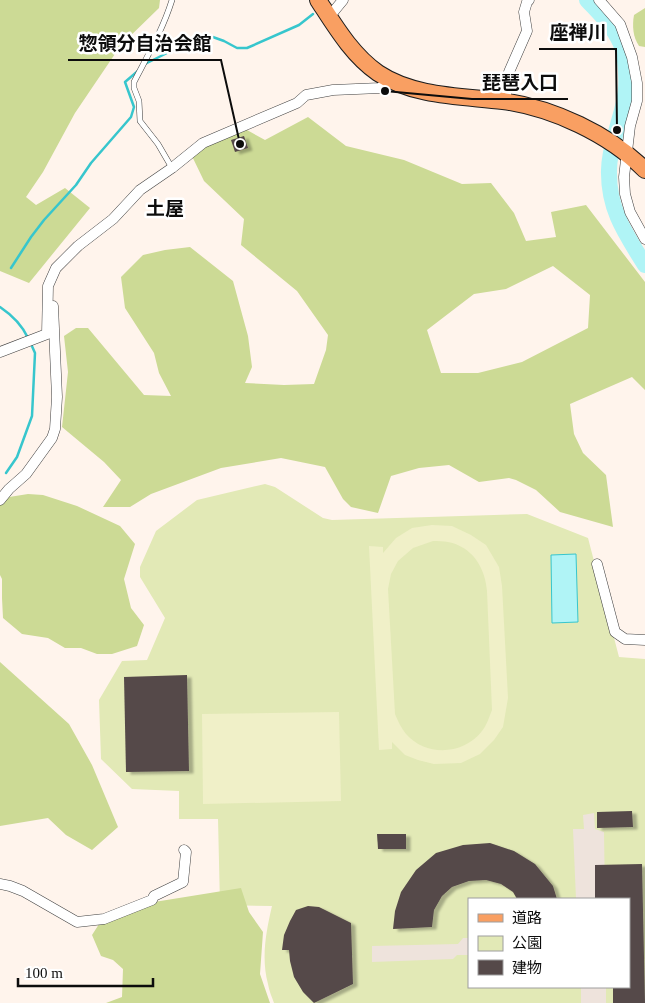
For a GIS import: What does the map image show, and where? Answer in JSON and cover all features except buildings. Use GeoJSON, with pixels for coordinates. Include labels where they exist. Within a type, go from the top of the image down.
{"type":"FeatureCollection","features":[{"type":"Feature","properties":{"kind":"main road"},"geometry":{"type":"LineString","coordinates":[[318,0],[342,36],[362,60],[390,80],[410,88],[505,101],[526,105],[556,115],[603,138],[645,170]]}},
{"type":"Feature","properties":{"kind":"street"},"geometry":{"type":"LineString","coordinates":[[329,16],[343,0]]}},
{"type":"Feature","properties":{"kind":"street"},"geometry":{"type":"LineString","coordinates":[[505,101],[509,72],[526,31],[524,12],[526,2],[529,0]]}},
{"type":"Feature","properties":{"kind":"street"},"geometry":{"type":"LineString","coordinates":[[599,0],[620,24],[632,57],[637,83],[637,101],[625,154],[625,194],[630,212],[645,239]]}},
{"type":"Feature","properties":{"kind":"street"},"geometry":{"type":"LineString","coordinates":[[0,352],[46,334],[48,286],[56,268],[78,246],[113,219],[140,190],[172,168],[203,143],[297,103],[306,95],[333,90],[380,88],[390,80]]}},
{"type":"Feature","properties":{"kind":"street"},"geometry":{"type":"LineString","coordinates":[[0,500],[31,468],[52,438],[55,429],[57,397],[52,298],[54,274]]}},
{"type":"Feature","properties":{"kind":"street"},"geometry":{"type":"LineString","coordinates":[[597,564],[615,632],[625,639],[645,640]]}},
{"type":"Feature","properties":{"kind":"street"},"geometry":{"type":"LineString","coordinates":[[0,884],[10,886],[78,922],[104,919],[152,900],[154,896],[183,882],[186,852],[184,850]]}},
{"type":"Feature","properties":{"kind":"lane"},"geometry":{"type":"LineString","coordinates":[[172,0],[165,20],[134,82],[134,88],[140,101],[140,121],[158,144],[172,168]]}},
{"type":"Feature","properties":{"kind":"green space"},"geometry":{"type":"Polygon","coordinates":[[[0,0],[160,0],[159,8],[121,45],[75,113],[43,172],[26,197],[36,205],[65,188],[90,208],[29,283],[0,271],[0,0]]]}},
{"type":"Feature","properties":{"kind":"green space"},"geometry":{"type":"Polygon","coordinates":[[[645,8],[645,47],[639,46],[637,43],[633,23],[634,15],[645,8]]]}},
{"type":"Feature","properties":{"kind":"green space"},"geometry":{"type":"Polygon","coordinates":[[[308,117],[346,146],[404,160],[462,184],[491,183],[514,213],[526,241],[556,237],[551,212],[586,205],[645,282],[645,390],[632,377],[570,404],[574,434],[583,453],[606,475],[613,527],[560,512],[536,490],[516,480],[509,478],[479,482],[449,465],[419,468],[391,476],[378,513],[351,507],[343,499],[325,467],[281,458],[221,468],[151,494],[130,507],[103,507],[121,480],[104,462],[62,427],[68,372],[64,336],[76,328],[88,328],[144,395],[171,396],[159,373],[154,353],[125,308],[121,277],[143,255],[190,247],[233,281],[248,336],[252,367],[245,383],[314,384],[326,350],[328,335],[297,291],[241,245],[244,219],[204,181],[190,152],[247,130],[265,140],[308,117]],[[553,266],[506,289],[474,294],[427,330],[441,373],[478,373],[522,362],[588,328],[590,295],[553,266]]]}},
{"type":"Feature","properties":{"kind":"green space"},"geometry":{"type":"Polygon","coordinates":[[[265,484],[275,487],[323,518],[332,520],[527,514],[588,538],[619,657],[645,659],[645,1003],[274,1003],[269,989],[265,964],[266,935],[272,906],[220,905],[218,819],[179,819],[179,791],[132,789],[101,759],[99,700],[122,661],[147,660],[165,618],[140,577],[140,567],[156,531],[197,500],[265,484]]]}},
{"type":"Feature","properties":{"kind":"green space"},"geometry":{"type":"Polygon","coordinates":[[[28,494],[43,495],[77,506],[120,526],[135,544],[124,579],[131,608],[144,625],[137,646],[112,654],[97,654],[81,648],[65,648],[48,638],[22,634],[3,618],[2,579],[0,575],[0,501],[3,498],[28,494]]]}},
{"type":"Feature","properties":{"kind":"green space"},"geometry":{"type":"Polygon","coordinates":[[[432,525],[452,526],[486,545],[499,567],[502,586],[508,698],[503,727],[494,740],[480,754],[461,763],[434,764],[418,760],[405,755],[392,742],[392,749],[379,750],[369,546],[383,547],[383,553],[396,538],[412,528],[432,525]],[[433,541],[413,548],[398,561],[391,574],[388,589],[395,714],[404,732],[414,741],[424,747],[445,750],[455,749],[474,739],[484,729],[492,710],[487,591],[484,574],[471,554],[457,545],[433,541]]]}},
{"type":"Feature","properties":{"kind":"green space"},"geometry":{"type":"Polygon","coordinates":[[[0,662],[69,724],[92,765],[118,827],[92,850],[66,835],[48,818],[0,826],[0,662]]]}},
{"type":"Feature","properties":{"kind":"green space"},"geometry":{"type":"Polygon","coordinates":[[[339,712],[341,801],[203,804],[202,714],[339,712]]]}},
{"type":"Feature","properties":{"kind":"green space"},"geometry":{"type":"Polygon","coordinates":[[[241,888],[249,912],[263,932],[260,974],[270,1003],[106,1003],[122,997],[123,969],[113,960],[101,956],[92,935],[101,921],[148,903],[241,888]]]}},
{"type":"Feature","properties":{"kind":"shaded area"},"geometry":{"type":"Polygon","coordinates":[[[594,813],[595,829],[604,832],[605,898],[576,898],[573,829],[584,829],[583,815],[594,813]]]}},
{"type":"Feature","properties":{"kind":"shaded area"},"geometry":{"type":"Polygon","coordinates":[[[463,938],[468,938],[468,955],[457,955],[453,959],[372,962],[372,946],[458,944],[463,938]]]}},
{"type":"Feature","properties":{"kind":"shaded area"},"geometry":{"type":"Polygon","coordinates":[[[581,988],[606,988],[606,1003],[581,1003],[581,988]]]}},
{"type":"Feature","properties":{"kind":"water"},"geometry":{"type":"Polygon","coordinates":[[[576,554],[578,622],[552,623],[551,555],[576,554]]]}},
{"type":"Feature","properties":{"kind":"waterway"},"geometry":{"type":"LineString","coordinates":[[587,0],[614,31],[623,51],[626,70],[626,91],[612,145],[609,184],[611,197],[619,220],[645,265]]}},
{"type":"Feature","properties":{"kind":"waterway"},"geometry":{"type":"LineString","coordinates":[[145,64],[199,37],[210,36],[237,48],[247,48],[299,25],[313,14]]}},
{"type":"Feature","properties":{"kind":"waterway"},"geometry":{"type":"LineString","coordinates":[[11,268],[44,220],[76,185],[91,163],[131,117],[134,107],[125,82],[139,70]]}},
{"type":"Feature","properties":{"kind":"waterway"},"geometry":{"type":"LineString","coordinates":[[0,307],[9,313],[28,338]]}},
{"type":"Feature","properties":{"kind":"waterway"},"geometry":{"type":"LineString","coordinates":[[6,473],[17,457],[32,416],[35,353],[31,344]]}},
{"type":"Feature","properties":{"kind":"place","name":"琵琶入口"},"geometry":{"type":"Point","coordinates":[385,91]}},
{"type":"Feature","properties":{"kind":"place","name":"座禅川"},"geometry":{"type":"Point","coordinates":[617,130]}},
{"type":"Feature","properties":{"kind":"place","name":"惣領分自治会館"},"geometry":{"type":"Point","coordinates":[240,144]}},
{"type":"Feature","properties":{"kind":"district","name":"土屋"},"geometry":{"type":"Point","coordinates":[165,208]}}]}
